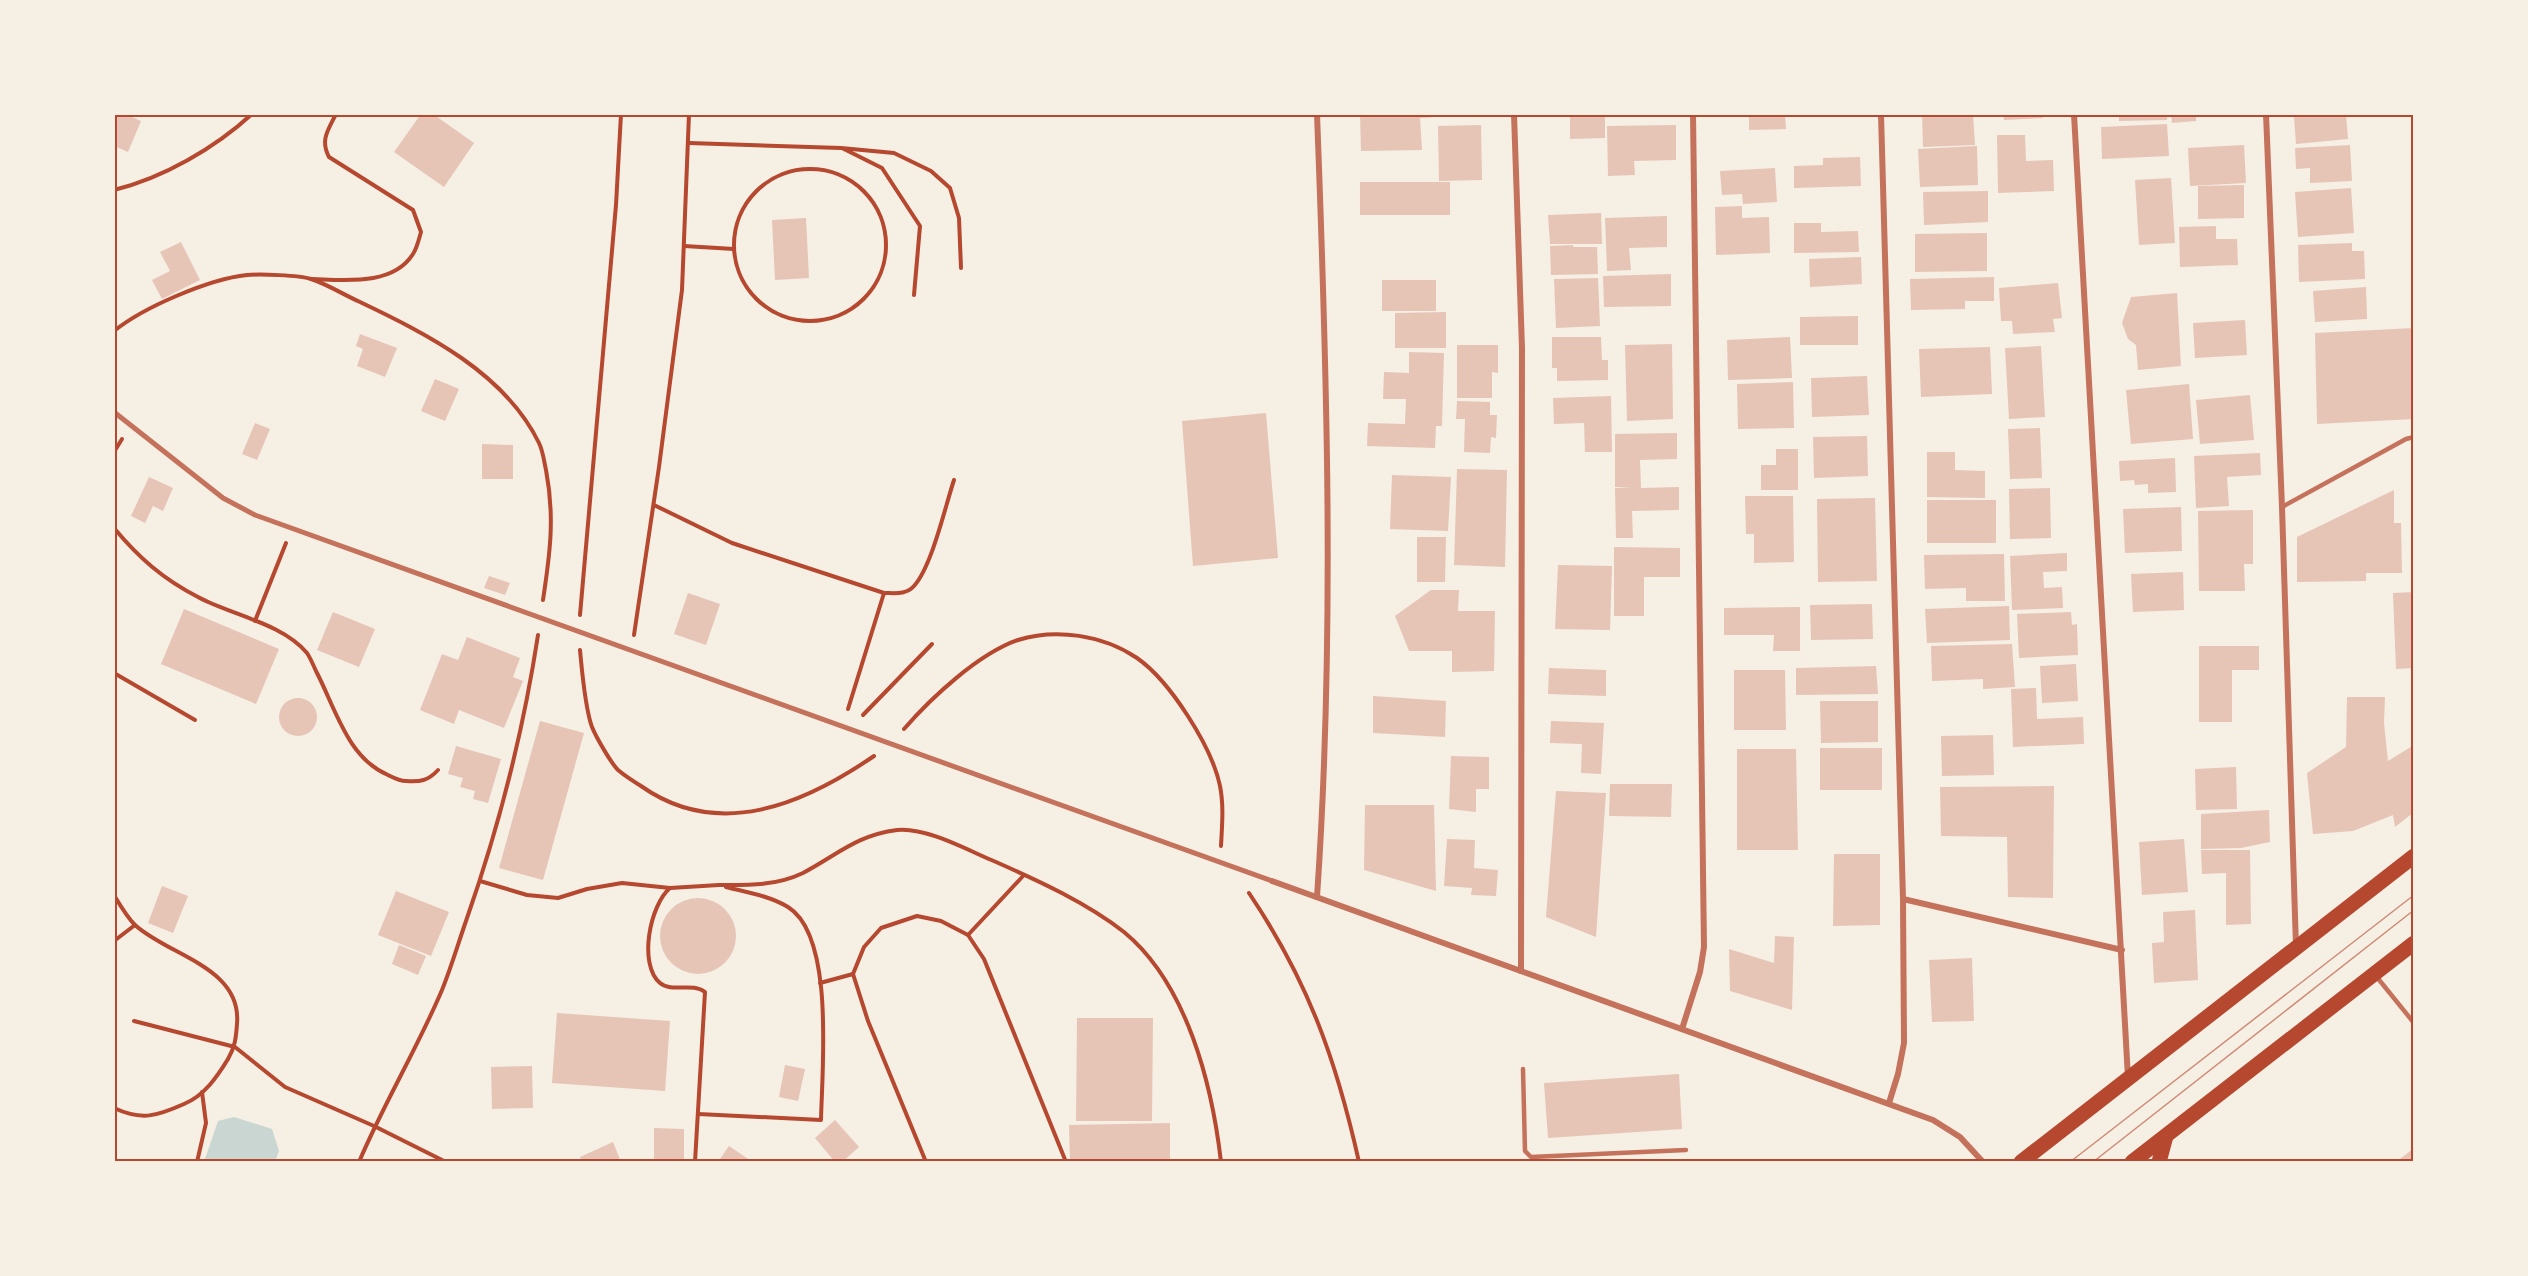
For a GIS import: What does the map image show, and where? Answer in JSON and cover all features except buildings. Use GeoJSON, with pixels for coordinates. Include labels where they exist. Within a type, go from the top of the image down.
{"type":"FeatureCollection","features":[{"type":"Feature","properties":{"kind":"main road"},"geometry":{"type":"LineString","coordinates":[[2021,1162],[2414,856]]}},
{"type":"Feature","properties":{"kind":"main road"},"geometry":{"type":"LineString","coordinates":[[2132,1162],[2414,943]]}},
{"type":"Feature","properties":{"kind":"main road"},"geometry":{"type":"LineString","coordinates":[[2159,1162],[2166,1136]]}},
{"type":"Feature","properties":{"kind":"street"},"geometry":{"type":"LineString","coordinates":[[1317,114],[1326,351],[1328,588],[1325,723],[1317,897]]}},
{"type":"Feature","properties":{"kind":"street"},"geometry":{"type":"LineString","coordinates":[[1514,114],[1522,348],[1521,971]]}},
{"type":"Feature","properties":{"kind":"street"},"geometry":{"type":"LineString","coordinates":[[1682,1029],[1700,972],[1704,947],[1693,114]]}},
{"type":"Feature","properties":{"kind":"street"},"geometry":{"type":"LineString","coordinates":[[1881,114],[1903,898],[1904,1043],[1889,1103]]}},
{"type":"Feature","properties":{"kind":"street"},"geometry":{"type":"LineString","coordinates":[[2074,114],[2128,1078]]}},
{"type":"Feature","properties":{"kind":"street"},"geometry":{"type":"LineString","coordinates":[[2266,114],[2282,507],[2296,948]]}},
{"type":"Feature","properties":{"kind":"street"},"geometry":{"type":"LineString","coordinates":[[114,412],[238,508],[1889,1103],[1948,1127],[1972,1148],[1983,1162]]}},
{"type":"Feature","properties":{"kind":"street"},"geometry":{"type":"LineString","coordinates":[[1903,898],[2121,950]]}},
{"type":"Feature","properties":{"kind":"lane"},"geometry":{"type":"LineString","coordinates":[[2282,507],[2406,439],[2414,437]]}},
{"type":"Feature","properties":{"kind":"lane"},"geometry":{"type":"LineString","coordinates":[[2374,974],[2414,1023]]}},
{"type":"Feature","properties":{"kind":"lane"},"geometry":{"type":"LineString","coordinates":[[1523,1069],[1525,1151],[1531,1157],[1686,1150]]}},
{"type":"Feature","properties":{"kind":"path"},"geometry":{"type":"LineString","coordinates":[[114,189],[129,186],[184,161],[252,114]]}},
{"type":"Feature","properties":{"kind":"path"},"geometry":{"type":"LineString","coordinates":[[114,331],[129,319],[212,282],[248,275],[351,281],[398,270],[413,254],[421,232],[413,210],[329,157],[324,148],[324,139],[336,114]]}},
{"type":"Feature","properties":{"kind":"path"},"geometry":{"type":"LineString","coordinates":[[621,114],[616,205],[579,632],[582,672],[592,726],[616,769],[660,799],[708,814],[753,812],[797,800],[845,776],[892,744],[929,700],[944,688],[984,659],[1018,640],[1060,633],[1099,640],[1137,658],[1158,678],[1198,731],[1220,786],[1222,811],[1220,862],[1250,893],[1288,955],[1312,1005],[1343,1093],[1359,1162]]}},
{"type":"Feature","properties":{"kind":"path"},"geometry":{"type":"LineString","coordinates":[[632,651],[682,290],[689,114]]}},
{"type":"Feature","properties":{"kind":"path"},"geometry":{"type":"LineString","coordinates":[[689,143],[841,148],[894,153],[932,171],[950,188],[959,218],[961,268]]}},
{"type":"Feature","properties":{"kind":"path"},"geometry":{"type":"LineString","coordinates":[[841,148],[882,168],[920,226],[914,295]]}},
{"type":"Feature","properties":{"kind":"path"},"geometry":{"type":"LineString","coordinates":[[815,168],[840,174],[861,188],[877,208],[885,232],[885,258],[877,281],[862,300],[842,314],[818,320],[794,319],[771,310],[752,294],[740,273],[734,249],[737,224],[748,201],[766,182],[789,171],[815,168]]}},
{"type":"Feature","properties":{"kind":"path"},"geometry":{"type":"LineString","coordinates":[[684,246],[734,249]]}},
{"type":"Feature","properties":{"kind":"path"},"geometry":{"type":"LineString","coordinates":[[310,278],[404,323],[460,356],[496,387],[520,411],[541,445],[552,499],[551,546],[529,695],[508,785],[480,881],[442,989],[374,1126],[359,1162]]}},
{"type":"Feature","properties":{"kind":"path"},"geometry":{"type":"LineString","coordinates":[[654,505],[732,543],[884,593],[901,594],[914,587],[924,570],[954,480]]}},
{"type":"Feature","properties":{"kind":"path"},"geometry":{"type":"LineString","coordinates":[[114,528],[137,555],[159,574],[198,597],[290,638],[307,653],[350,742],[366,762],[401,781],[418,782],[429,779],[438,770]]}},
{"type":"Feature","properties":{"kind":"path"},"geometry":{"type":"LineString","coordinates":[[255,621],[291,528]]}},
{"type":"Feature","properties":{"kind":"path"},"geometry":{"type":"LineString","coordinates":[[842,726],[884,593]]}},
{"type":"Feature","properties":{"kind":"path"},"geometry":{"type":"LineString","coordinates":[[850,729],[932,644]]}},
{"type":"Feature","properties":{"kind":"path"},"geometry":{"type":"LineString","coordinates":[[114,673],[195,720]]}},
{"type":"Feature","properties":{"kind":"path"},"geometry":{"type":"LineString","coordinates":[[480,881],[526,895],[558,898],[587,889],[622,883],[670,888],[719,885],[765,886],[802,873],[865,836],[900,830],[936,836],[1024,875],[1084,907],[1124,933],[1155,967],[1181,1008],[1200,1058],[1219,1140],[1221,1162]]}},
{"type":"Feature","properties":{"kind":"path"},"geometry":{"type":"LineString","coordinates":[[968,935],[1024,875]]}},
{"type":"Feature","properties":{"kind":"path"},"geometry":{"type":"LineString","coordinates":[[698,1114],[821,1120],[820,983],[818,958],[806,924],[788,907],[757,894],[719,885]]}},
{"type":"Feature","properties":{"kind":"path"},"geometry":{"type":"LineString","coordinates":[[670,888],[662,895],[651,925],[649,944],[651,972],[661,984],[670,987],[699,988],[705,992],[695,1162]]}},
{"type":"Feature","properties":{"kind":"path"},"geometry":{"type":"LineString","coordinates":[[114,895],[135,925],[213,973],[230,989],[238,1012],[235,1047],[214,1081],[202,1092],[190,1101],[156,1116],[125,1113],[114,1108]]}},
{"type":"Feature","properties":{"kind":"path"},"geometry":{"type":"LineString","coordinates":[[926,1162],[868,1021],[853,974],[864,947],[881,928],[917,916],[940,921],[968,935],[984,959],[1066,1162]]}},
{"type":"Feature","properties":{"kind":"path"},"geometry":{"type":"LineString","coordinates":[[114,941],[135,925]]}},
{"type":"Feature","properties":{"kind":"path"},"geometry":{"type":"LineString","coordinates":[[820,983],[853,974]]}},
{"type":"Feature","properties":{"kind":"path"},"geometry":{"type":"LineString","coordinates":[[134,1021],[235,1047],[285,1087],[374,1126],[446,1162]]}},
{"type":"Feature","properties":{"kind":"path"},"geometry":{"type":"LineString","coordinates":[[197,1162],[206,1123],[202,1092]]}},
{"type":"Feature","properties":{"kind":"shaded area"},"geometry":{"type":"Polygon","coordinates":[[[234,1117],[272,1129],[279,1151],[275,1162],[204,1162],[218,1121],[234,1117]]]}},
{"type":"Feature","properties":{"kind":"tram line"},"geometry":{"type":"LineString","coordinates":[[2070,1162],[2414,895]]}},
{"type":"Feature","properties":{"kind":"tram line"},"geometry":{"type":"LineString","coordinates":[[2093,1162],[2414,910]]}}]}
